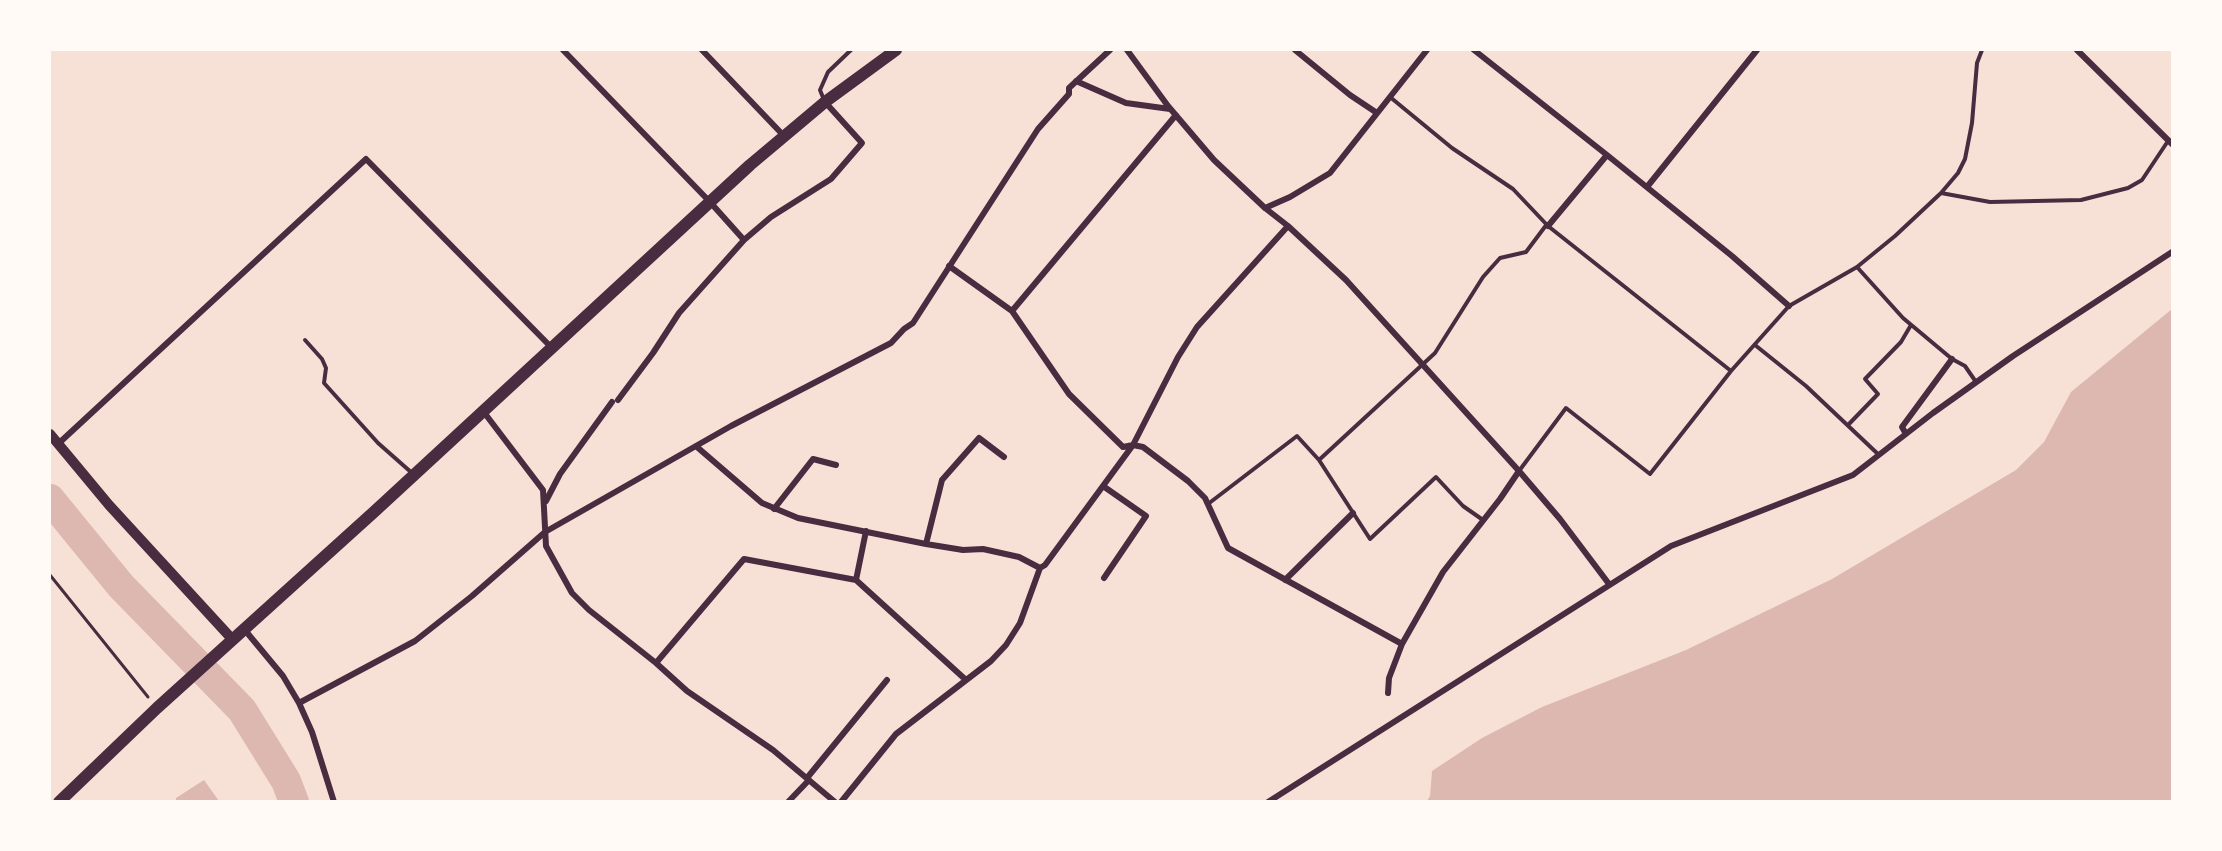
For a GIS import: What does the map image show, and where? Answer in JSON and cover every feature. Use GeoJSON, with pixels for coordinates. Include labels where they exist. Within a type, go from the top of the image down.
{"type":"FeatureCollection","features":[{"type":"Feature","properties":{"kind":"main road"},"geometry":{"type":"LineString","coordinates":[[59,801],[157,708],[710,202],[825,102],[896,50]]}},
{"type":"Feature","properties":{"kind":"street"},"geometry":{"type":"LineString","coordinates":[[563,50],[744,240]]}},
{"type":"Feature","properties":{"kind":"street"},"geometry":{"type":"LineString","coordinates":[[702,50],[784,136]]}},
{"type":"Feature","properties":{"kind":"street"},"geometry":{"type":"LineString","coordinates":[[299,703],[416,641],[545,532],[785,397],[891,343],[913,323],[1038,129],[1069,94],[1069,88],[1110,50]]}},
{"type":"Feature","properties":{"kind":"street"},"geometry":{"type":"LineString","coordinates":[[1127,50],[1173,112],[1214,160],[1346,280],[1519,471],[1560,519],[1609,584]]}},
{"type":"Feature","properties":{"kind":"street"},"geometry":{"type":"LineString","coordinates":[[1294,50],[1350,95],[1377,113]]}},
{"type":"Feature","properties":{"kind":"street"},"geometry":{"type":"LineString","coordinates":[[1265,208],[1290,197],[1330,173],[1427,50]]}},
{"type":"Feature","properties":{"kind":"street"},"geometry":{"type":"LineString","coordinates":[[1474,50],[1607,155],[1789,306]]}},
{"type":"Feature","properties":{"kind":"street"},"geometry":{"type":"LineString","coordinates":[[1647,188],[1757,50]]}},
{"type":"Feature","properties":{"kind":"street"},"geometry":{"type":"LineString","coordinates":[[2077,50],[2171,140]]}},
{"type":"Feature","properties":{"kind":"street"},"geometry":{"type":"LineString","coordinates":[[1076,81],[1126,103],[1173,112]]}},
{"type":"Feature","properties":{"kind":"street"},"geometry":{"type":"LineString","coordinates":[[545,503],[560,474],[653,353],[679,313],[744,240],[771,217],[831,179],[862,143],[825,102]]}},
{"type":"Feature","properties":{"kind":"street"},"geometry":{"type":"LineString","coordinates":[[1012,311],[1173,112]]}},
{"type":"Feature","properties":{"kind":"street"},"geometry":{"type":"LineString","coordinates":[[1547,225],[1607,155]]}},
{"type":"Feature","properties":{"kind":"street"},"geometry":{"type":"LineString","coordinates":[[58,444],[366,159],[551,347]]}},
{"type":"Feature","properties":{"kind":"street"},"geometry":{"type":"LineString","coordinates":[[841,801],[896,734],[991,661],[1014,635],[1041,568],[1133,445],[1178,357],[1197,327],[1288,226]]}},
{"type":"Feature","properties":{"kind":"street"},"geometry":{"type":"LineString","coordinates":[[1268,801],[1671,546],[1853,475],[1977,382],[2172,252]]}},
{"type":"Feature","properties":{"kind":"street"},"geometry":{"type":"LineString","coordinates":[[949,266],[1012,311],[1070,394],[1123,447],[1133,445],[1143,447],[1188,481],[1205,498],[1228,548],[1402,644]]}},
{"type":"Feature","properties":{"kind":"street"},"geometry":{"type":"LineString","coordinates":[[1906,434],[1902,427],[1952,359]]}},
{"type":"Feature","properties":{"kind":"street"},"geometry":{"type":"LineString","coordinates":[[483,411],[543,490],[546,546],[572,593],[589,610],[656,663],[687,691],[774,750],[835,801]]}},
{"type":"Feature","properties":{"kind":"street"},"geometry":{"type":"LineString","coordinates":[[50,434],[228,644]]}},
{"type":"Feature","properties":{"kind":"street"},"geometry":{"type":"LineString","coordinates":[[926,544],[942,480],[979,438],[1004,457]]}},
{"type":"Feature","properties":{"kind":"street"},"geometry":{"type":"LineString","coordinates":[[697,447],[762,503],[798,518],[926,544],[963,550],[983,549],[1019,557],[1041,568]]}},
{"type":"Feature","properties":{"kind":"street"},"geometry":{"type":"LineString","coordinates":[[774,509],[813,459],[836,465]]}},
{"type":"Feature","properties":{"kind":"street"},"geometry":{"type":"LineString","coordinates":[[1388,693],[1389,678],[1402,644],[1443,572],[1519,471]]}},
{"type":"Feature","properties":{"kind":"street"},"geometry":{"type":"LineString","coordinates":[[1103,486],[1146,516],[1104,578]]}},
{"type":"Feature","properties":{"kind":"street"},"geometry":{"type":"LineString","coordinates":[[1285,580],[1353,513]]}},
{"type":"Feature","properties":{"kind":"street"},"geometry":{"type":"LineString","coordinates":[[856,580],[866,531]]}},
{"type":"Feature","properties":{"kind":"street"},"geometry":{"type":"LineString","coordinates":[[656,663],[744,559],[856,580],[966,680]]}},
{"type":"Feature","properties":{"kind":"street"},"geometry":{"type":"LineString","coordinates":[[244,629],[283,676],[299,703],[312,732],[334,801]]}},
{"type":"Feature","properties":{"kind":"street"},"geometry":{"type":"LineString","coordinates":[[788,801],[886,680]]}},
{"type":"Feature","properties":{"kind":"lane"},"geometry":{"type":"LineString","coordinates":[[825,102],[820,90],[828,72],[850,50]]}},
{"type":"Feature","properties":{"kind":"lane"},"geometry":{"type":"LineString","coordinates":[[1519,471],[1566,408],[1650,474],[1731,371],[1789,306],[1857,267],[1895,236],[1941,193],[1958,173],[1965,159],[1972,123],[1977,63],[1982,50]]}},
{"type":"Feature","properties":{"kind":"lane"},"geometry":{"type":"LineString","coordinates":[[1390,97],[1459,152],[1513,189],[1547,225],[1731,371]]}},
{"type":"Feature","properties":{"kind":"lane"},"geometry":{"type":"LineString","coordinates":[[1941,193],[1990,202],[2081,200],[2128,188],[2142,180],[2171,140]]}},
{"type":"Feature","properties":{"kind":"lane"},"geometry":{"type":"LineString","coordinates":[[1319,460],[1435,352],[1483,277],[1500,258],[1526,252],[1547,225]]}},
{"type":"Feature","properties":{"kind":"lane"},"geometry":{"type":"LineString","coordinates":[[1857,267],[1911,325],[1952,359],[1965,366],[1977,382]]}},
{"type":"Feature","properties":{"kind":"lane"},"geometry":{"type":"LineString","coordinates":[[1848,425],[1878,394],[1865,379],[1901,342],[1911,325]]}},
{"type":"Feature","properties":{"kind":"lane"},"geometry":{"type":"LineString","coordinates":[[305,340],[322,359],[326,368],[324,383],[378,443],[414,474]]}},
{"type":"Feature","properties":{"kind":"lane"},"geometry":{"type":"LineString","coordinates":[[1755,345],[1806,386],[1879,455]]}},
{"type":"Feature","properties":{"kind":"lane"},"geometry":{"type":"LineString","coordinates":[[1208,505],[1297,436],[1319,460],[1370,539],[1436,477],[1463,506],[1483,520]]}},
{"type":"Feature","properties":{"kind":"path"},"geometry":{"type":"LineString","coordinates":[[50,575],[157,708]]}},
{"type":"Feature","properties":{"kind":"shaded area"},"geometry":{"type":"Polygon","coordinates":[[[2172,309],[2172,801],[1427,801],[1430,796],[1432,771],[1482,738],[1542,707],[1686,650],[1832,579],[2016,470],[2044,442],[2071,392],[2172,309]]]}},
{"type":"Feature","properties":{"kind":"shaded area"},"geometry":{"type":"Polygon","coordinates":[[[204,780],[219,801],[176,801],[176,798],[204,780]]]}},
{"type":"Feature","properties":{"kind":"waterway"},"geometry":{"type":"LineString","coordinates":[[50,499],[121,586],[242,710],[286,781],[294,802]]}}]}
